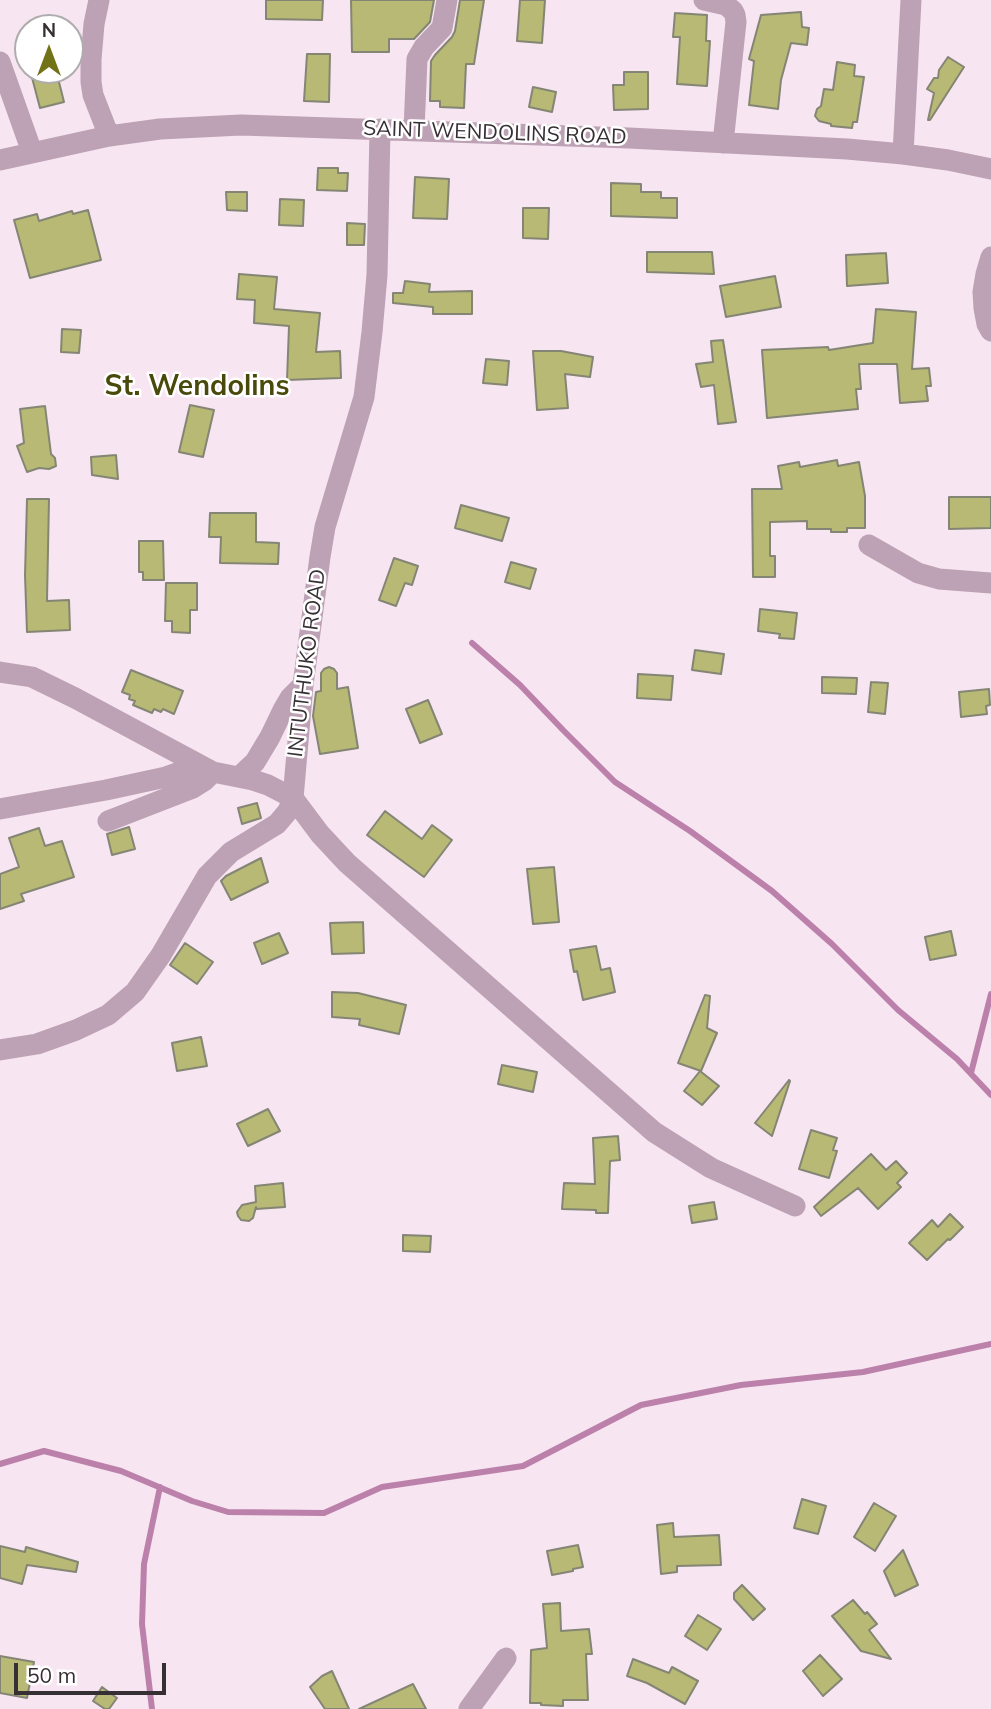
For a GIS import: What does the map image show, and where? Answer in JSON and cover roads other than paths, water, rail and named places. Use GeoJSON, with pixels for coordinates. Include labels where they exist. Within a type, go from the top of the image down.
{"type":"FeatureCollection","features":[{"type":"Feature","properties":{"kind":"street"},"geometry":{"type":"LineString","coordinates":[[99,0],[94,24],[91,82],[93,95],[109,136]]}},
{"type":"Feature","properties":{"kind":"street"},"geometry":{"type":"LineString","coordinates":[[414,130],[417,60],[424,47],[442,28],[447,0]]}},
{"type":"Feature","properties":{"kind":"street"},"geometry":{"type":"LineString","coordinates":[[705,0],[726,5],[733,10],[736,22],[723,143]]}},
{"type":"Feature","properties":{"kind":"street"},"geometry":{"type":"LineString","coordinates":[[904,154],[911,0]]}},
{"type":"Feature","properties":{"kind":"street"},"geometry":{"type":"LineString","coordinates":[[0,62],[32,152]]}},
{"type":"Feature","properties":{"kind":"street","name":"SAINT WENDOLINS ROAD"},"geometry":{"type":"LineString","coordinates":[[0,160],[109,136],[241,125],[847,149],[948,160],[991,169]]}},
{"type":"Feature","properties":{"kind":"street","name":"INTUTHUKO ROAD"},"geometry":{"type":"LineString","coordinates":[[0,1050],[37,1044],[108,1015],[135,992],[161,956],[206,876],[231,852],[277,824],[288,811],[293,798],[303,685],[323,537],[364,397],[376,286],[380,129]]}},
{"type":"Feature","properties":{"kind":"street"},"geometry":{"type":"LineString","coordinates":[[991,257],[983,292],[987,324],[991,331]]}},
{"type":"Feature","properties":{"kind":"street"},"geometry":{"type":"LineString","coordinates":[[869,545],[918,573],[939,579],[991,583]]}},
{"type":"Feature","properties":{"kind":"street"},"geometry":{"type":"LineString","coordinates":[[0,672],[32,677],[207,768],[268,785],[293,798],[346,863],[654,1132],[711,1168],[794,1206]]}},
{"type":"Feature","properties":{"kind":"street"},"geometry":{"type":"LineString","coordinates":[[239,777],[255,762],[290,698],[303,685]]}},
{"type":"Feature","properties":{"kind":"street"},"geometry":{"type":"LineString","coordinates":[[0,808],[106,790],[207,768]]}},
{"type":"Feature","properties":{"kind":"street"},"geometry":{"type":"LineString","coordinates":[[108,821],[193,788],[204,781],[207,768]]}},
{"type":"Feature","properties":{"kind":"street"},"geometry":{"type":"LineString","coordinates":[[469,1709],[506,1658]]}},
{"type":"Feature","properties":{"kind":"waterway"},"geometry":{"type":"LineString","coordinates":[[472,643],[520,685],[615,782],[690,831],[772,891],[832,944],[898,1010],[957,1059],[991,1095]]}},
{"type":"Feature","properties":{"kind":"waterway"},"geometry":{"type":"LineString","coordinates":[[971,1073],[991,994]]}},
{"type":"Feature","properties":{"kind":"waterway"},"geometry":{"type":"LineString","coordinates":[[0,1464],[44,1451],[121,1471],[192,1501],[228,1512],[324,1513],[382,1487],[523,1466],[641,1405],[741,1385],[863,1372],[991,1344]]}},
{"type":"Feature","properties":{"kind":"waterway"},"geometry":{"type":"LineString","coordinates":[[152,1709],[142,1624],[144,1564],[160,1487]]}},
{"type":"Feature","properties":{"kind":"district","name":"St. Wendolins"},"geometry":{"type":"Point","coordinates":[197,387]}}]}
